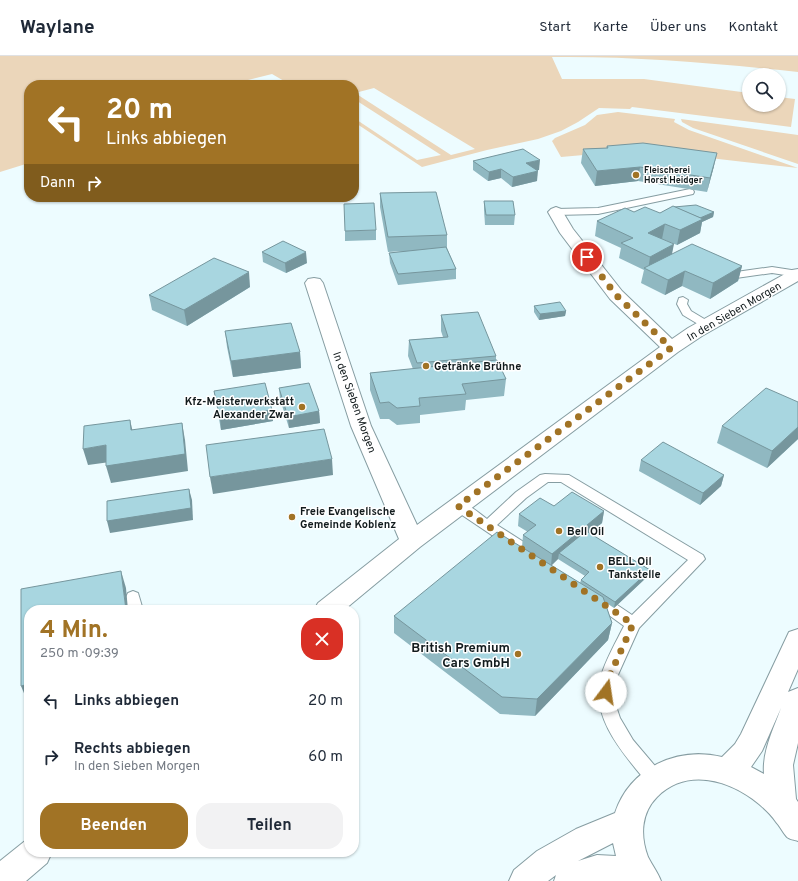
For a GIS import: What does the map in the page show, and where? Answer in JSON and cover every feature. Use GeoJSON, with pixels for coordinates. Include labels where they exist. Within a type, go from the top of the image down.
{"type":"FeatureCollection","features":[{"type":"Feature","properties":{"kind":"street"},"geometry":{"type":"LineString","coordinates":[[556,212],[566,230],[616,295],[671,348]]}},
{"type":"Feature","properties":{"kind":"street","name":"In den Sieben Morgen"},"geometry":{"type":"LineString","coordinates":[[334,605],[412,541],[671,348],[798,274]]}},
{"type":"Feature","properties":{"kind":"street","name":"In den Sieben Morgen"},"geometry":{"type":"LineString","coordinates":[[314,283],[361,426],[412,541]]}},
{"type":"Feature","properties":{"kind":"street"},"geometry":{"type":"LineString","coordinates":[[728,771],[746,753],[752,742],[798,639]]}},
{"type":"Feature","properties":{"kind":"street"},"geometry":{"type":"LineString","coordinates":[[789,815],[778,765],[780,753],[798,700]]}},
{"type":"Feature","properties":{"kind":"street"},"geometry":{"type":"LineString","coordinates":[[643,878],[633,858],[628,840],[628,822],[633,805],[642,790],[655,779],[671,771],[689,767],[709,767],[728,771],[747,779],[765,790],[789,815]]}},
{"type":"Feature","properties":{"kind":"street"},"geometry":{"type":"LineString","coordinates":[[525,881],[549,860],[563,851],[628,822]]}},
{"type":"Feature","properties":{"kind":"street"},"geometry":{"type":"LineString","coordinates":[[1,881],[30,857]]}},
{"type":"Feature","properties":{"kind":"street"},"geometry":{"type":"LineString","coordinates":[[570,881],[596,869],[611,869],[643,878]]}},
{"type":"Feature","properties":{"kind":"lane"},"geometry":{"type":"LineString","coordinates":[[556,212],[598,211],[690,192]]}},
{"type":"Feature","properties":{"kind":"lane"},"geometry":{"type":"LineString","coordinates":[[736,275],[772,270],[798,274]]}},
{"type":"Feature","properties":{"kind":"lane"},"geometry":{"type":"LineString","coordinates":[[684,300],[682,304],[687,313],[707,326]]}},
{"type":"Feature","properties":{"kind":"lane"},"geometry":{"type":"LineString","coordinates":[[489,525],[521,495],[545,478],[564,478],[698,559],[633,624],[609,677],[606,692],[608,709],[622,737],[655,779]]}},
{"type":"Feature","properties":{"kind":"lane"},"geometry":{"type":"LineString","coordinates":[[458,506],[538,558]]}},
{"type":"Feature","properties":{"kind":"lane"},"geometry":{"type":"LineString","coordinates":[[582,589],[633,624]]}},
{"type":"Feature","properties":{"kind":"shaded area"},"geometry":{"type":"Polygon","coordinates":[[[0,56],[798,56],[798,72],[786,71],[786,68],[757,68],[675,61],[552,57],[562,79],[644,79],[742,92],[742,112],[786,112],[786,98],[795,99],[791,127],[632,107],[630,109],[599,108],[561,131],[538,139],[487,150],[422,167],[359,125],[359,121],[417,160],[441,155],[359,102],[359,96],[451,155],[475,149],[374,88],[359,92],[359,80],[282,80],[272,74],[248,80],[24,80],[24,165],[0,172],[0,56]]]}},
{"type":"Feature","properties":{"kind":"shaded area"},"geometry":{"type":"Polygon","coordinates":[[[618,112],[675,119],[674,122],[689,130],[798,168],[640,150],[561,157],[552,141],[555,138],[585,125],[597,115],[618,112]]]}},
{"type":"Feature","properties":{"kind":"shaded area"},"geometry":{"type":"Polygon","coordinates":[[[681,119],[798,135],[798,164],[693,128],[682,122],[681,119]]]}},
{"type":"Feature","properties":{"kind":"building"},"geometry":{"type":"Polygon","coordinates":[[[643,143],[717,153],[710,178],[640,167],[597,171],[583,149],[608,148],[607,146],[643,143]]]}},
{"type":"Feature","properties":{"kind":"building"},"geometry":{"type":"Polygon","coordinates":[[[523,149],[540,160],[526,163],[538,171],[513,177],[501,169],[489,172],[473,161],[523,149]]]}},
{"type":"Feature","properties":{"kind":"building"},"geometry":{"type":"Polygon","coordinates":[[[436,192],[447,235],[388,237],[380,193],[436,192]]]}},
{"type":"Feature","properties":{"kind":"building"},"geometry":{"type":"Polygon","coordinates":[[[484,201],[513,201],[515,215],[486,215],[484,201]]]}},
{"type":"Feature","properties":{"kind":"building"},"geometry":{"type":"Polygon","coordinates":[[[374,203],[376,230],[345,231],[344,204],[374,203]]]}},
{"type":"Feature","properties":{"kind":"building"},"geometry":{"type":"Polygon","coordinates":[[[696,205],[714,212],[700,218],[674,207],[696,205]]]}},
{"type":"Feature","properties":{"kind":"building"},"geometry":{"type":"Polygon","coordinates":[[[673,206],[703,219],[680,230],[665,224],[648,233],[674,244],[650,257],[621,243],[633,238],[597,221],[625,208],[634,212],[645,207],[660,213],[673,206]]]}},
{"type":"Feature","properties":{"kind":"building"},"geometry":{"type":"Polygon","coordinates":[[[283,241],[306,252],[285,263],[262,252],[283,241]]]}},
{"type":"Feature","properties":{"kind":"building"},"geometry":{"type":"Polygon","coordinates":[[[692,244],[742,266],[713,283],[685,271],[668,280],[644,268],[692,244]]]}},
{"type":"Feature","properties":{"kind":"building"},"geometry":{"type":"Polygon","coordinates":[[[446,247],[456,269],[398,274],[389,253],[446,247]]]}},
{"type":"Feature","properties":{"kind":"building"},"geometry":{"type":"Polygon","coordinates":[[[214,258],[249,272],[184,310],[149,295],[214,258]]]}},
{"type":"Feature","properties":{"kind":"building"},"geometry":{"type":"Polygon","coordinates":[[[560,302],[566,311],[540,314],[534,306],[560,302]]]}},
{"type":"Feature","properties":{"kind":"building"},"geometry":{"type":"Polygon","coordinates":[[[478,312],[496,356],[417,363],[409,340],[448,337],[441,315],[478,312]]]}},
{"type":"Feature","properties":{"kind":"building"},"geometry":{"type":"Polygon","coordinates":[[[291,323],[300,352],[231,361],[225,331],[291,323]]]}},
{"type":"Feature","properties":{"kind":"building"},"geometry":{"type":"Polygon","coordinates":[[[497,360],[506,379],[462,384],[466,394],[419,398],[420,406],[397,408],[389,402],[380,403],[370,373],[497,360]]]}},
{"type":"Feature","properties":{"kind":"building"},"geometry":{"type":"Polygon","coordinates":[[[265,383],[272,410],[220,418],[214,391],[265,383]]]}},
{"type":"Feature","properties":{"kind":"building"},"geometry":{"type":"Polygon","coordinates":[[[309,383],[319,411],[288,417],[279,388],[309,383]]]}},
{"type":"Feature","properties":{"kind":"building"},"geometry":{"type":"Polygon","coordinates":[[[766,388],[798,402],[798,427],[772,451],[722,426],[766,388]]]}},
{"type":"Feature","properties":{"kind":"building"},"geometry":{"type":"Polygon","coordinates":[[[130,420],[131,430],[182,423],[185,454],[106,466],[106,445],[83,449],[84,426],[130,420]]]}},
{"type":"Feature","properties":{"kind":"building"},"geometry":{"type":"Polygon","coordinates":[[[324,429],[332,459],[210,477],[206,445],[324,429]]]}},
{"type":"Feature","properties":{"kind":"building"},"geometry":{"type":"Polygon","coordinates":[[[663,442],[724,475],[703,493],[641,460],[663,442]]]}},
{"type":"Feature","properties":{"kind":"building"},"geometry":{"type":"Polygon","coordinates":[[[189,489],[191,508],[107,521],[107,501],[189,489]]]}},
{"type":"Feature","properties":{"kind":"building","name":"Bell Oil"},"geometry":{"type":"Polygon","coordinates":[[[572,492],[604,511],[552,554],[523,535],[536,525],[519,514],[540,498],[554,506],[572,492]]]}},
{"type":"Feature","properties":{"kind":"building"},"geometry":{"type":"Polygon","coordinates":[[[586,531],[650,570],[615,602],[581,580],[589,572],[559,553],[586,531]]]}},
{"type":"Feature","properties":{"kind":"building"},"geometry":{"type":"Polygon","coordinates":[[[497,532],[603,597],[612,623],[537,699],[502,697],[394,616],[497,532]]]}},
{"type":"Feature","properties":{"kind":"building"},"geometry":{"type":"Polygon","coordinates":[[[121,571],[125,605],[24,605],[24,685],[21,686],[21,589],[121,571]]]}},
{"type":"Feature","properties":{"kind":"place","name":"Fleischerei Horst Heidger"},"geometry":{"type":"Point","coordinates":[636,175]}},
{"type":"Feature","properties":{"kind":"place","name":"Getränke Brühne"},"geometry":{"type":"Point","coordinates":[426,366]}},
{"type":"Feature","properties":{"kind":"place","name":"Kfz-Meisterwerkstatt Alexander Zwar"},"geometry":{"type":"Point","coordinates":[302,407]}},
{"type":"Feature","properties":{"kind":"place","name":"Freie Evangelische Gemeinde Koblenz"},"geometry":{"type":"Point","coordinates":[292,517]}},
{"type":"Feature","properties":{"kind":"place","name":"Bell Oil"},"geometry":{"type":"Point","coordinates":[559,531]}},
{"type":"Feature","properties":{"kind":"place","name":"BELL Oil Tankstelle"},"geometry":{"type":"Point","coordinates":[600,567]}},
{"type":"Feature","properties":{"kind":"place","name":"British Premium Cars GmbH"},"geometry":{"type":"Point","coordinates":[518,654]}},
{"type":"Feature","properties":{"kind":"route"},"geometry":{"type":"LineString","coordinates":[[587,257],[616,295],[671,348],[458,506],[489,525],[633,624],[609,677],[606,692]]}}]}
